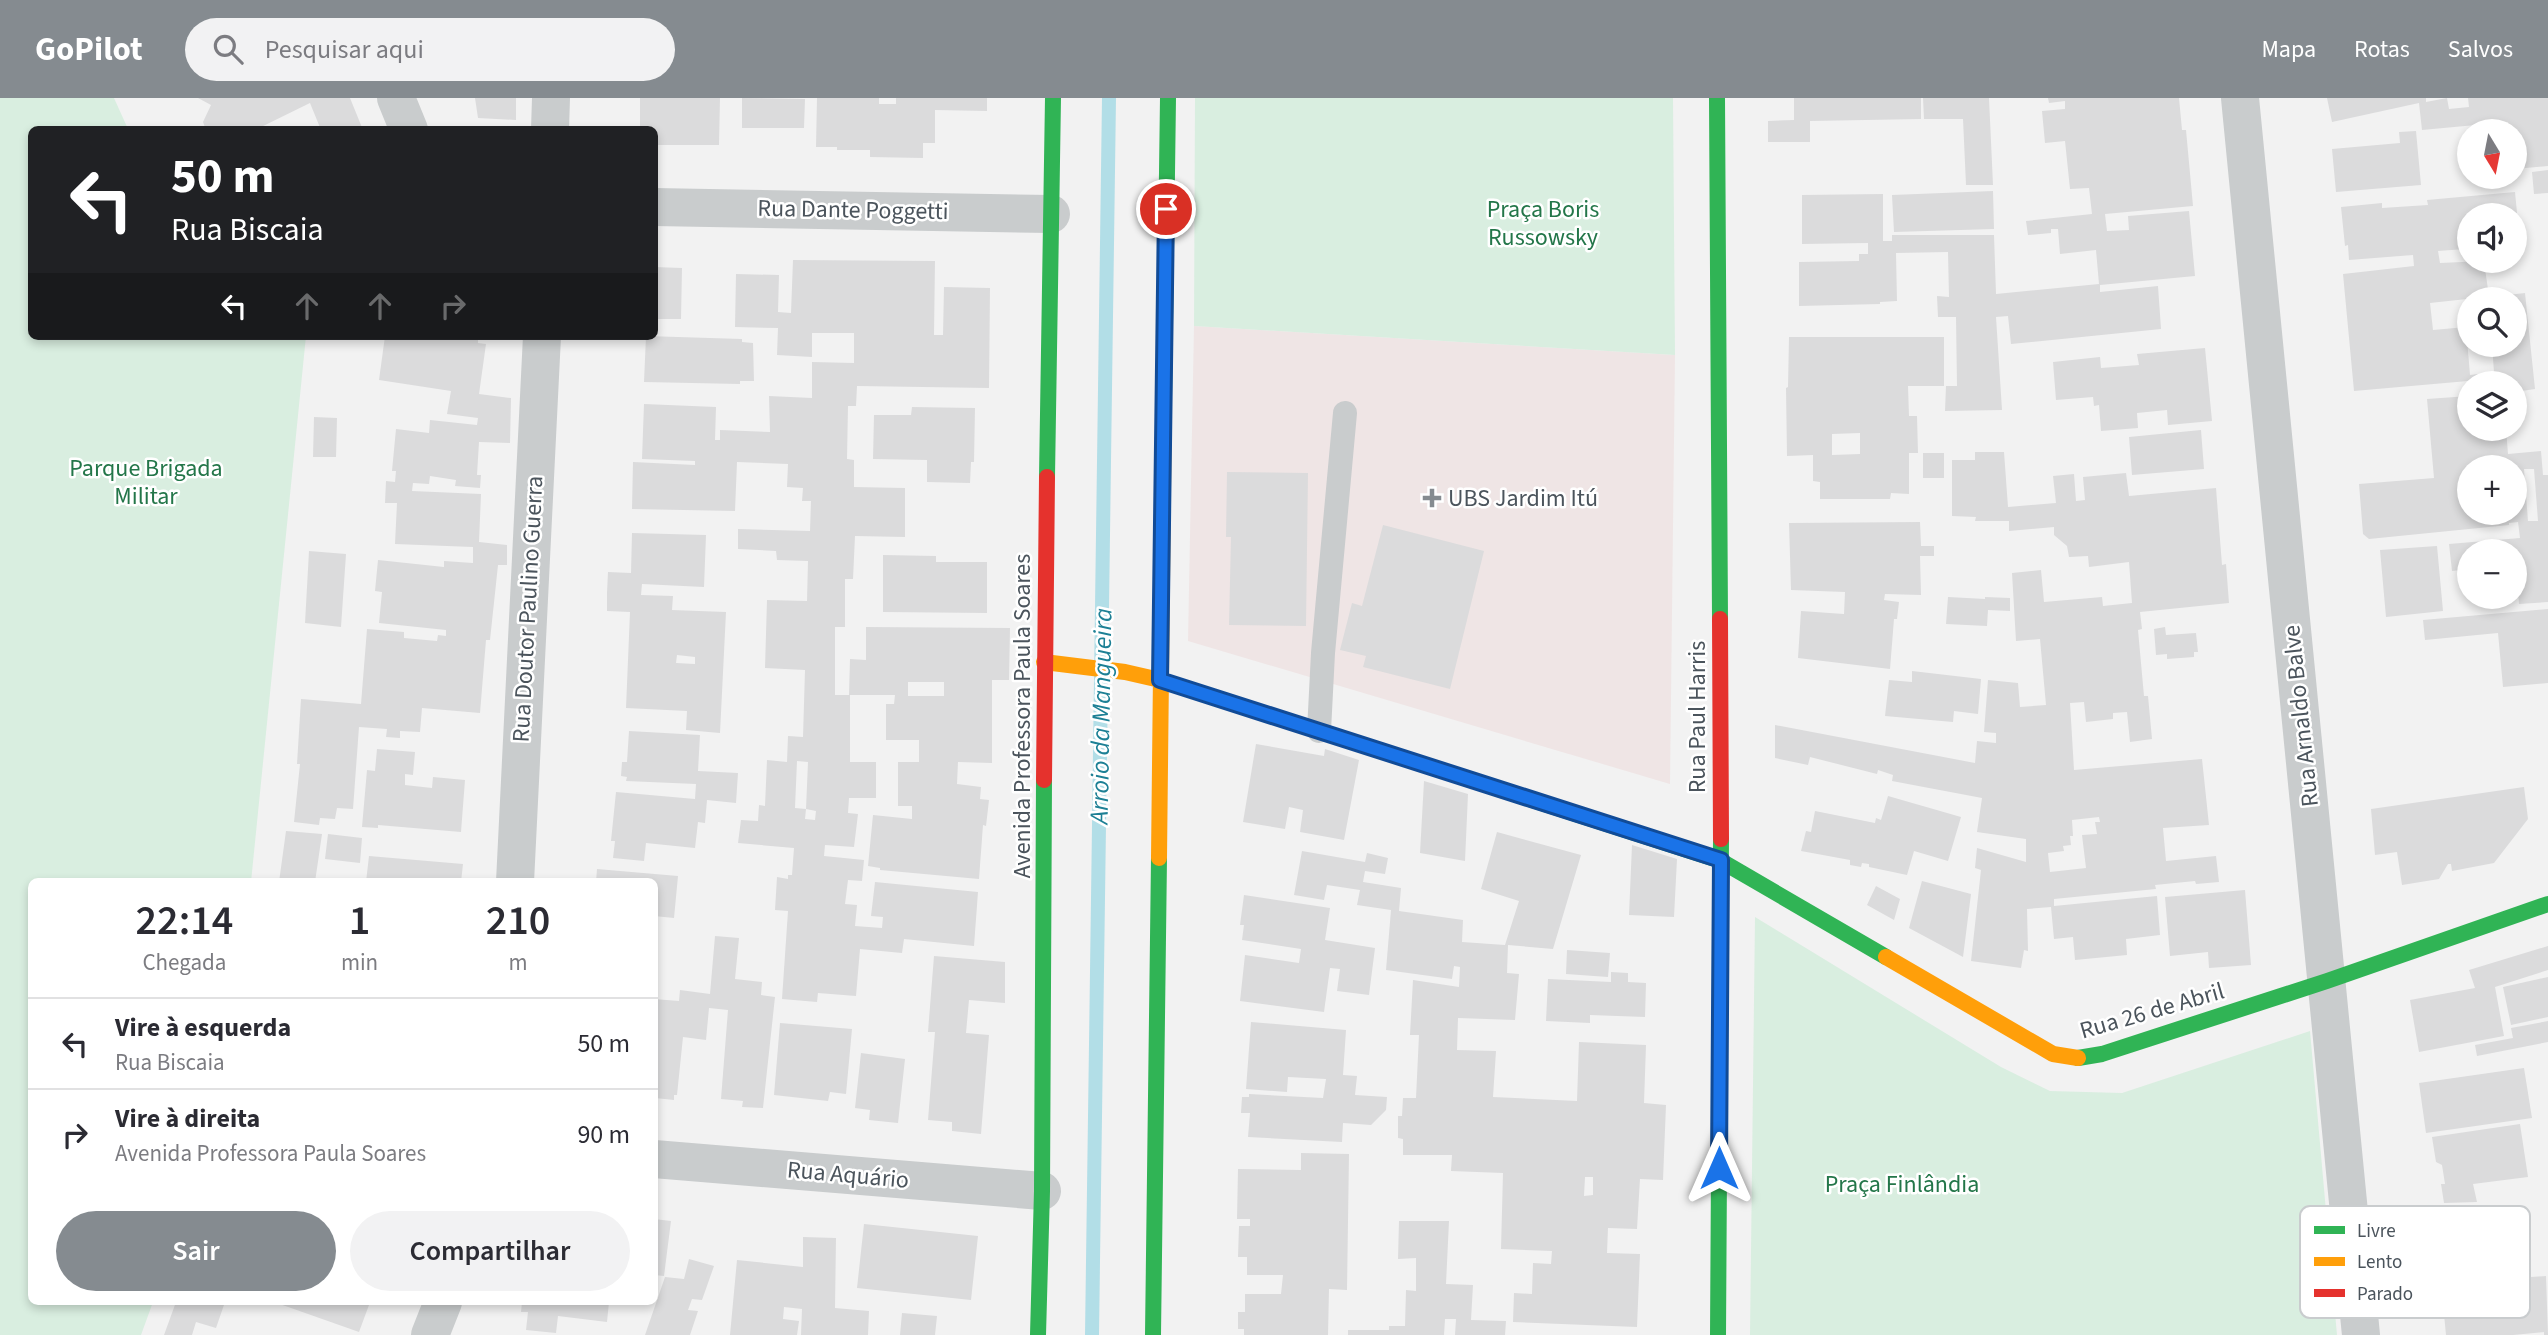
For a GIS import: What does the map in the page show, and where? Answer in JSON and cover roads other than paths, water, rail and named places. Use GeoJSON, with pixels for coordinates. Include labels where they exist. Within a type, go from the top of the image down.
{"type":"FeatureCollection","features":[{"type":"Feature","properties":{"kind":"street"},"geometry":{"type":"LineString","coordinates":[[396,98],[407,126]]}},
{"type":"Feature","properties":{"kind":"street"},"geometry":{"type":"LineString","coordinates":[[550,126],[551,98]]}},
{"type":"Feature","properties":{"kind":"street","name":"Avenida Professora Paula Soares"},"geometry":{"type":"LineString","coordinates":[[1038,1335],[1042,1191],[1044,662],[1053,98]]}},
{"type":"Feature","properties":{"kind":"street"},"geometry":{"type":"LineString","coordinates":[[1153,1335],[1168,98]]}},
{"type":"Feature","properties":{"kind":"street","name":"Rua Paul Harris"},"geometry":{"type":"LineString","coordinates":[[1717,98],[1721,860],[1717,1335]]}},
{"type":"Feature","properties":{"kind":"street","name":"Rua Arnaldo Balve"},"geometry":{"type":"LineString","coordinates":[[2240,98],[2349,1206]]}},
{"type":"Feature","properties":{"kind":"street","name":"Rua Dante Poggetti"},"geometry":{"type":"LineString","coordinates":[[658,207],[1051,214]]}},
{"type":"Feature","properties":{"kind":"street","name":"Rua Doutor Paulino Guerra"},"geometry":{"type":"LineString","coordinates":[[515,878],[542,340]]}},
{"type":"Feature","properties":{"kind":"street","name":"Rua 26 de Abril"},"geometry":{"type":"LineString","coordinates":[[1044,662],[1125,672],[1160,680],[1721,860],[2053,1054],[2078,1058],[2102,1054],[2327,981],[2548,904]]}},
{"type":"Feature","properties":{"kind":"street","name":"Rua Aquário"},"geometry":{"type":"LineString","coordinates":[[658,1159],[1042,1191]]}},
{"type":"Feature","properties":{"kind":"street"},"geometry":{"type":"LineString","coordinates":[[430,1335],[442,1305]]}},
{"type":"Feature","properties":{"kind":"lane"},"geometry":{"type":"LineString","coordinates":[[1320,732],[1323,653],[1345,413]]}},
{"type":"Feature","properties":{"kind":"waterway","name":"Arroio da Mangueira"},"geometry":{"type":"LineString","coordinates":[[1092,1335],[1109,98]]}},
{"type":"Feature","properties":{"kind":"place","name":"UBS Jardim Itú"},"geometry":{"type":"Point","coordinates":[1432,498]}},
{"type":"Feature","properties":{"kind":"park label","name":"Praça Boris Russowsky"},"geometry":{"type":"Point","coordinates":[1543,223]}},
{"type":"Feature","properties":{"kind":"park label","name":"Parque Brigada Militar"},"geometry":{"type":"Point","coordinates":[146,482]}},
{"type":"Feature","properties":{"kind":"park label","name":"Praça Finlândia"},"geometry":{"type":"Point","coordinates":[1902,1184]}}]}
